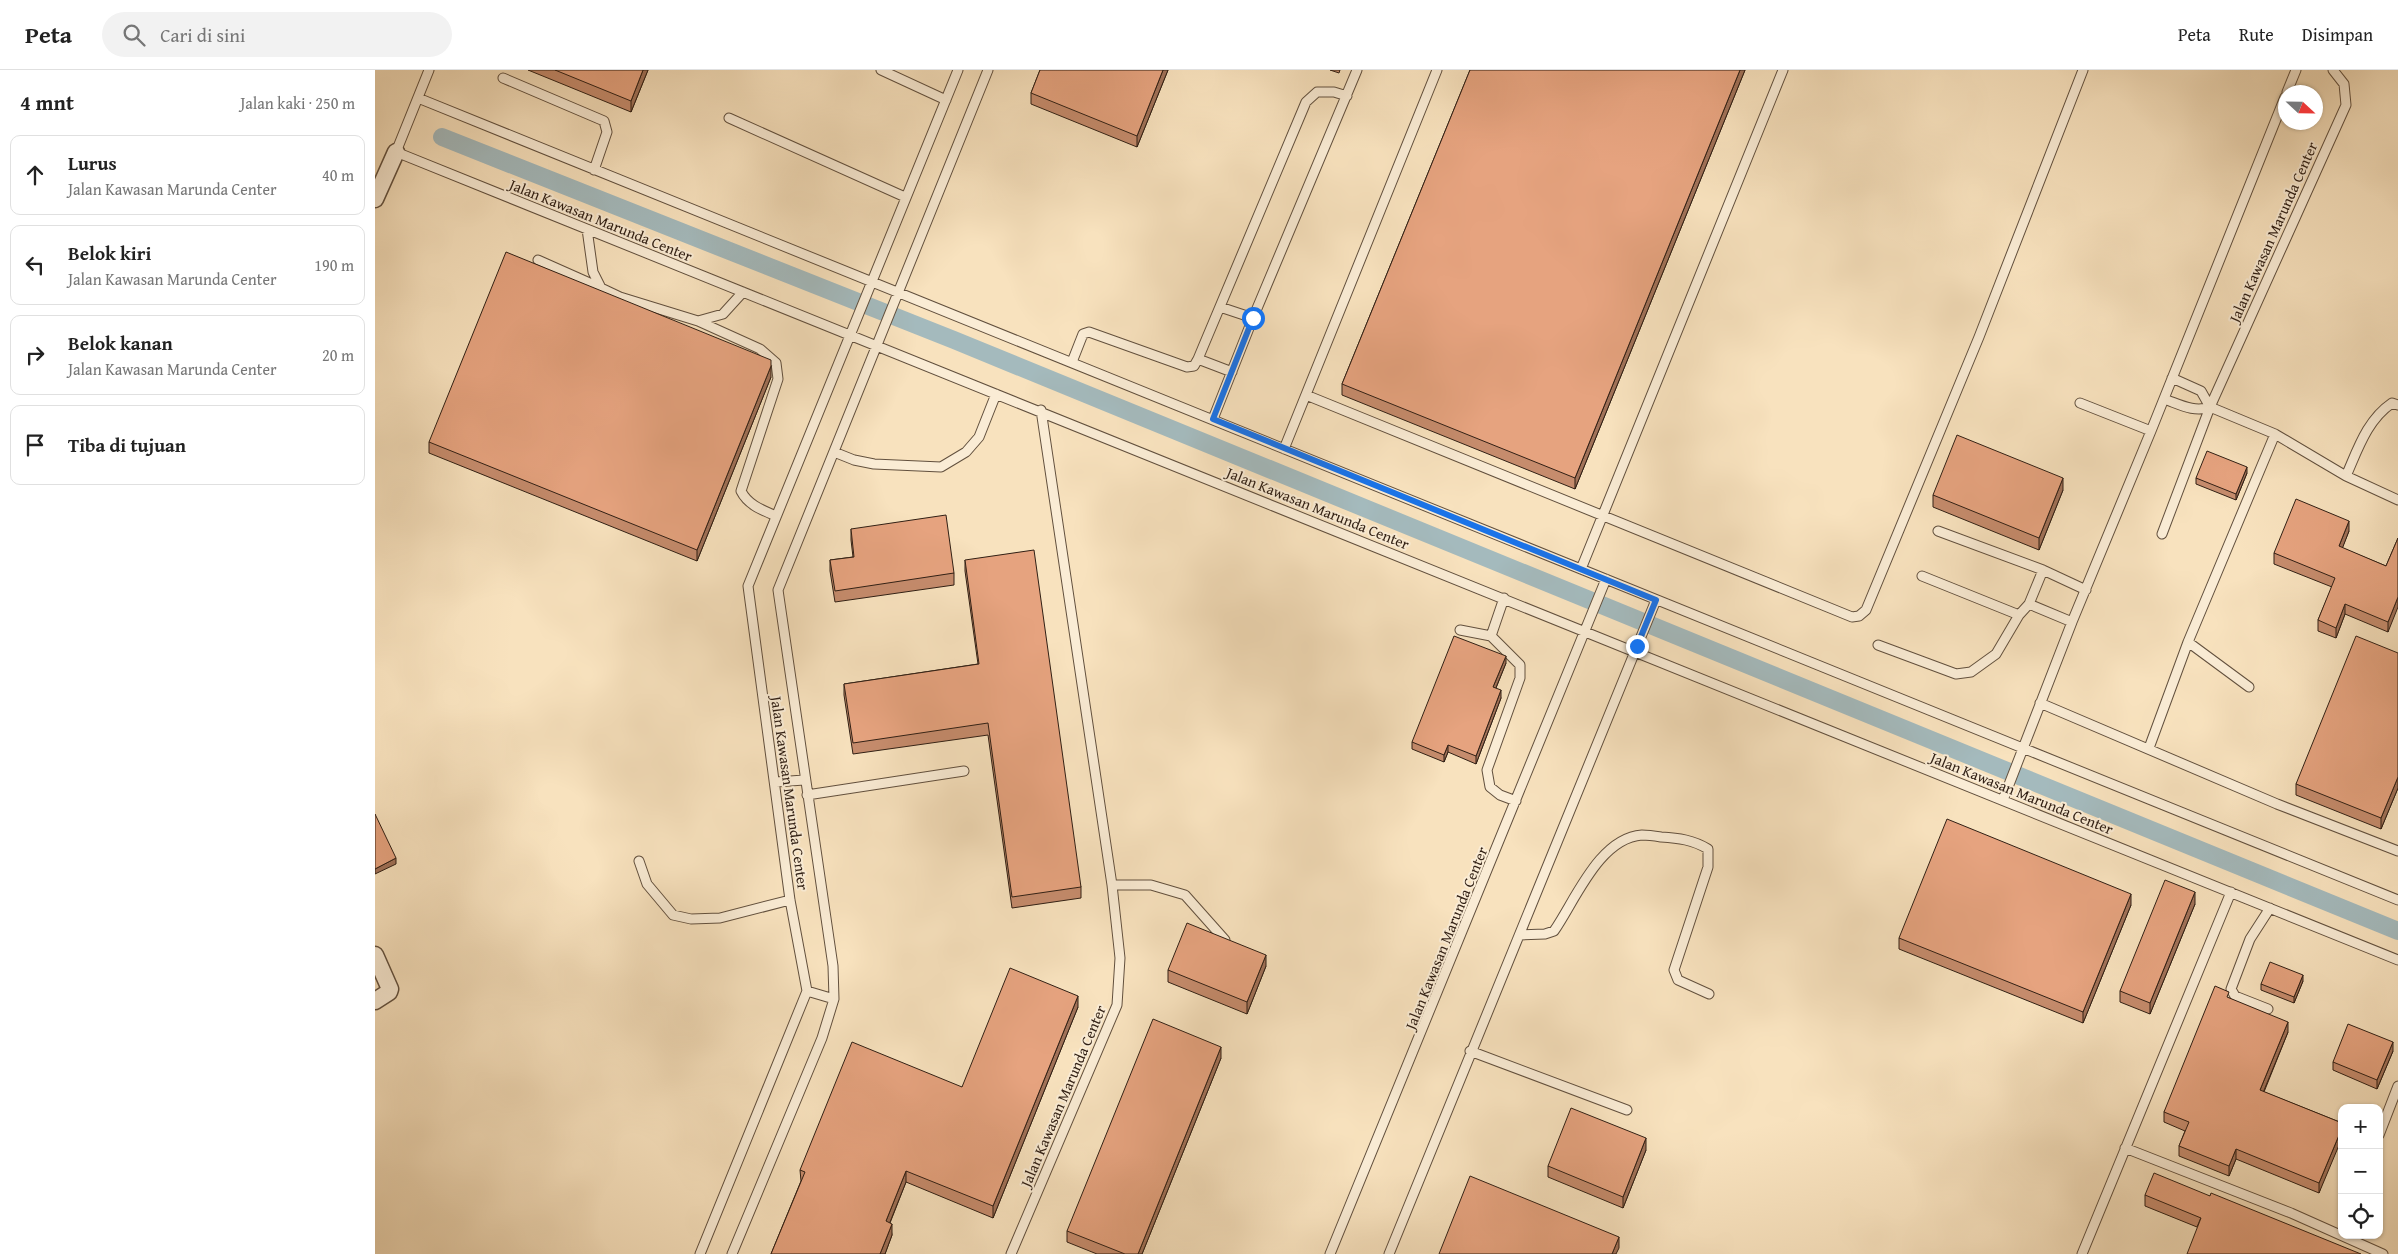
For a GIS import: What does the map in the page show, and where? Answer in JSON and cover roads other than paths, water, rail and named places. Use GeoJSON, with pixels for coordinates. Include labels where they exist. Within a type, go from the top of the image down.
{"type":"FeatureCollection","features":[{"type":"Feature","properties":{"kind":"street"},"geometry":{"type":"LineString","coordinates":[[375,200],[399,145]]}},
{"type":"Feature","properties":{"kind":"street"},"geometry":{"type":"LineString","coordinates":[[375,955],[390,989],[389,992],[375,1001]]}},
{"type":"Feature","properties":{"kind":"lane"},"geometry":{"type":"LineString","coordinates":[[399,145],[429,70]]}},
{"type":"Feature","properties":{"kind":"lane"},"geometry":{"type":"LineString","coordinates":[[881,70],[946,100]]}},
{"type":"Feature","properties":{"kind":"lane","name":"Jalan Kawasan Marunda Center"},"geometry":{"type":"LineString","coordinates":[[807,991],[790,900],[776,782],[748,593],[749,581],[958,70]]}},
{"type":"Feature","properties":{"kind":"lane","name":"Jalan Kawasan Marunda Center"},"geometry":{"type":"LineString","coordinates":[[732,1254],[823,1038],[834,999],[833,966],[777,596],[780,584],[988,70]]}},
{"type":"Feature","properties":{"kind":"lane"},"geometry":{"type":"LineString","coordinates":[[1213,419],[1253,318],[1357,70]]}},
{"type":"Feature","properties":{"kind":"lane"},"geometry":{"type":"LineString","coordinates":[[1284,449],[1437,70]]}},
{"type":"Feature","properties":{"kind":"lane"},"geometry":{"type":"LineString","coordinates":[[1581,569],[1601,515],[1783,70]]}},
{"type":"Feature","properties":{"kind":"lane"},"geometry":{"type":"LineString","coordinates":[[1306,395],[1852,617],[1859,616],[1866,610],[1979,338],[2083,70]]}},
{"type":"Feature","properties":{"kind":"lane"},"geometry":{"type":"LineString","coordinates":[[2290,85],[2296,70]]}},
{"type":"Feature","properties":{"kind":"lane","name":"Jalan Kawasan Marunda Center"},"geometry":{"type":"LineString","coordinates":[[2161,534],[2210,406],[2345,105],[2344,84],[2333,70]]}},
{"type":"Feature","properties":{"kind":"lane"},"geometry":{"type":"LineString","coordinates":[[503,78],[604,122],[607,132],[594,170]]}},
{"type":"Feature","properties":{"kind":"lane"},"geometry":{"type":"LineString","coordinates":[[1072,362],[1083,334],[1089,332],[1187,367],[1194,366],[1199,359],[1306,102],[1317,92],[1333,92],[1347,96]]}},
{"type":"Feature","properties":{"kind":"lane"},"geometry":{"type":"LineString","coordinates":[[418,98],[1581,569],[1605,582],[2398,900]]}},
{"type":"Feature","properties":{"kind":"lane"},"geometry":{"type":"LineString","coordinates":[[2004,798],[2071,622],[2151,431],[2278,114]]}},
{"type":"Feature","properties":{"kind":"lane"},"geometry":{"type":"LineString","coordinates":[[729,118],[905,197]]}},
{"type":"Feature","properties":{"kind":"lane","name":"Jalan Kawasan Marunda Center"},"geometry":{"type":"LineString","coordinates":[[399,145],[587,229],[743,292],[851,331],[877,346],[1041,410],[1504,598],[1586,628],[2398,960]]}},
{"type":"Feature","properties":{"kind":"lane"},"geometry":{"type":"LineString","coordinates":[[587,229],[593,272],[601,288]]}},
{"type":"Feature","properties":{"kind":"lane"},"geometry":{"type":"LineString","coordinates":[[538,260],[620,297],[698,321],[760,349],[776,363],[778,378],[741,491],[744,498],[754,506],[776,516]]}},
{"type":"Feature","properties":{"kind":"lane"},"geometry":{"type":"LineString","coordinates":[[698,321],[723,314],[743,292]]}},
{"type":"Feature","properties":{"kind":"lane"},"geometry":{"type":"LineString","coordinates":[[1220,307],[1253,318]]}},
{"type":"Feature","properties":{"kind":"lane"},"geometry":{"type":"LineString","coordinates":[[1199,359],[1232,372]]}},
{"type":"Feature","properties":{"kind":"lane"},"geometry":{"type":"LineString","coordinates":[[2172,378],[2201,391],[2210,406],[2275,434],[2346,476],[2398,500]]}},
{"type":"Feature","properties":{"kind":"lane"},"geometry":{"type":"LineString","coordinates":[[834,452],[854,460],[874,464],[941,467],[966,452],[979,437],[996,394]]}},
{"type":"Feature","properties":{"kind":"lane"},"geometry":{"type":"LineString","coordinates":[[2163,399],[2193,409],[2201,410],[2210,406]]}},
{"type":"Feature","properties":{"kind":"lane"},"geometry":{"type":"LineString","coordinates":[[2080,403],[2151,431]]}},
{"type":"Feature","properties":{"kind":"lane"},"geometry":{"type":"LineString","coordinates":[[2346,476],[2368,428],[2379,412],[2392,403],[2398,405]]}},
{"type":"Feature","properties":{"kind":"lane","name":"Jalan Kawasan Marunda Center"},"geometry":{"type":"LineString","coordinates":[[1011,1254],[1117,1005],[1120,958],[1112,884],[1041,410]]}},
{"type":"Feature","properties":{"kind":"lane"},"geometry":{"type":"LineString","coordinates":[[2149,748],[2188,642],[2275,434]]}},
{"type":"Feature","properties":{"kind":"lane"},"geometry":{"type":"LineString","coordinates":[[1938,531],[2043,570],[2085,590]]}},
{"type":"Feature","properties":{"kind":"lane"},"geometry":{"type":"LineString","coordinates":[[1878,645],[1956,674],[1971,672],[1996,654],[2019,615],[2029,604],[2043,570]]}},
{"type":"Feature","properties":{"kind":"lane"},"geometry":{"type":"LineString","coordinates":[[1922,576],[2019,615]]}},
{"type":"Feature","properties":{"kind":"lane","name":"Jalan Kawasan Marunda Center"},"geometry":{"type":"LineString","coordinates":[[1330,1254],[1605,582]]}},
{"type":"Feature","properties":{"kind":"lane"},"geometry":{"type":"LineString","coordinates":[[1491,636],[1504,598]]}},
{"type":"Feature","properties":{"kind":"lane"},"geometry":{"type":"LineString","coordinates":[[1389,1254],[1470,1051],[1520,936],[1655,602]]}},
{"type":"Feature","properties":{"kind":"lane"},"geometry":{"type":"LineString","coordinates":[[2029,604],[2071,622]]}},
{"type":"Feature","properties":{"kind":"lane"},"geometry":{"type":"LineString","coordinates":[[1460,630],[1491,636],[1520,664],[1520,678],[1487,770],[1490,787],[1500,795],[1517,801]]}},
{"type":"Feature","properties":{"kind":"lane"},"geometry":{"type":"LineString","coordinates":[[2188,642],[2249,687]]}},
{"type":"Feature","properties":{"kind":"lane"},"geometry":{"type":"LineString","coordinates":[[2040,703],[2277,804],[2397,849]]}},
{"type":"Feature","properties":{"kind":"lane"},"geometry":{"type":"LineString","coordinates":[[807,795],[964,771]]}},
{"type":"Feature","properties":{"kind":"lane"},"geometry":{"type":"LineString","coordinates":[[776,782],[804,780]]}},
{"type":"Feature","properties":{"kind":"lane"},"geometry":{"type":"LineString","coordinates":[[1520,936],[1545,934],[1554,931],[1585,880],[1609,851],[1626,839],[1641,835],[1686,839],[1708,849],[1708,867],[1674,970],[1678,980],[1709,994]]}},
{"type":"Feature","properties":{"kind":"lane"},"geometry":{"type":"LineString","coordinates":[[639,861],[647,884],[673,915],[691,919],[721,918],[790,900]]}},
{"type":"Feature","properties":{"kind":"lane"},"geometry":{"type":"LineString","coordinates":[[1112,884],[1151,885],[1185,895],[1225,940]]}},
{"type":"Feature","properties":{"kind":"lane"},"geometry":{"type":"LineString","coordinates":[[2082,1254],[2231,892]]}},
{"type":"Feature","properties":{"kind":"lane"},"geometry":{"type":"LineString","coordinates":[[2267,1009],[2235,996],[2231,989],[2250,939],[2269,908]]}},
{"type":"Feature","properties":{"kind":"lane"},"geometry":{"type":"LineString","coordinates":[[700,1254],[807,991],[834,999]]}},
{"type":"Feature","properties":{"kind":"lane"},"geometry":{"type":"LineString","coordinates":[[1470,1051],[1627,1110]]}},
{"type":"Feature","properties":{"kind":"lane"},"geometry":{"type":"LineString","coordinates":[[2383,1125],[2398,1086]]}},
{"type":"Feature","properties":{"kind":"lane"},"geometry":{"type":"LineString","coordinates":[[2125,1148],[2338,1233]]}},
{"type":"Feature","properties":{"kind":"lane"},"geometry":{"type":"LineString","coordinates":[[2352,1239],[2383,1254]]}},
{"type":"Feature","properties":{"kind":"waterway"},"geometry":{"type":"LineString","coordinates":[[442,137],[954,340],[2398,931]]}}]}
